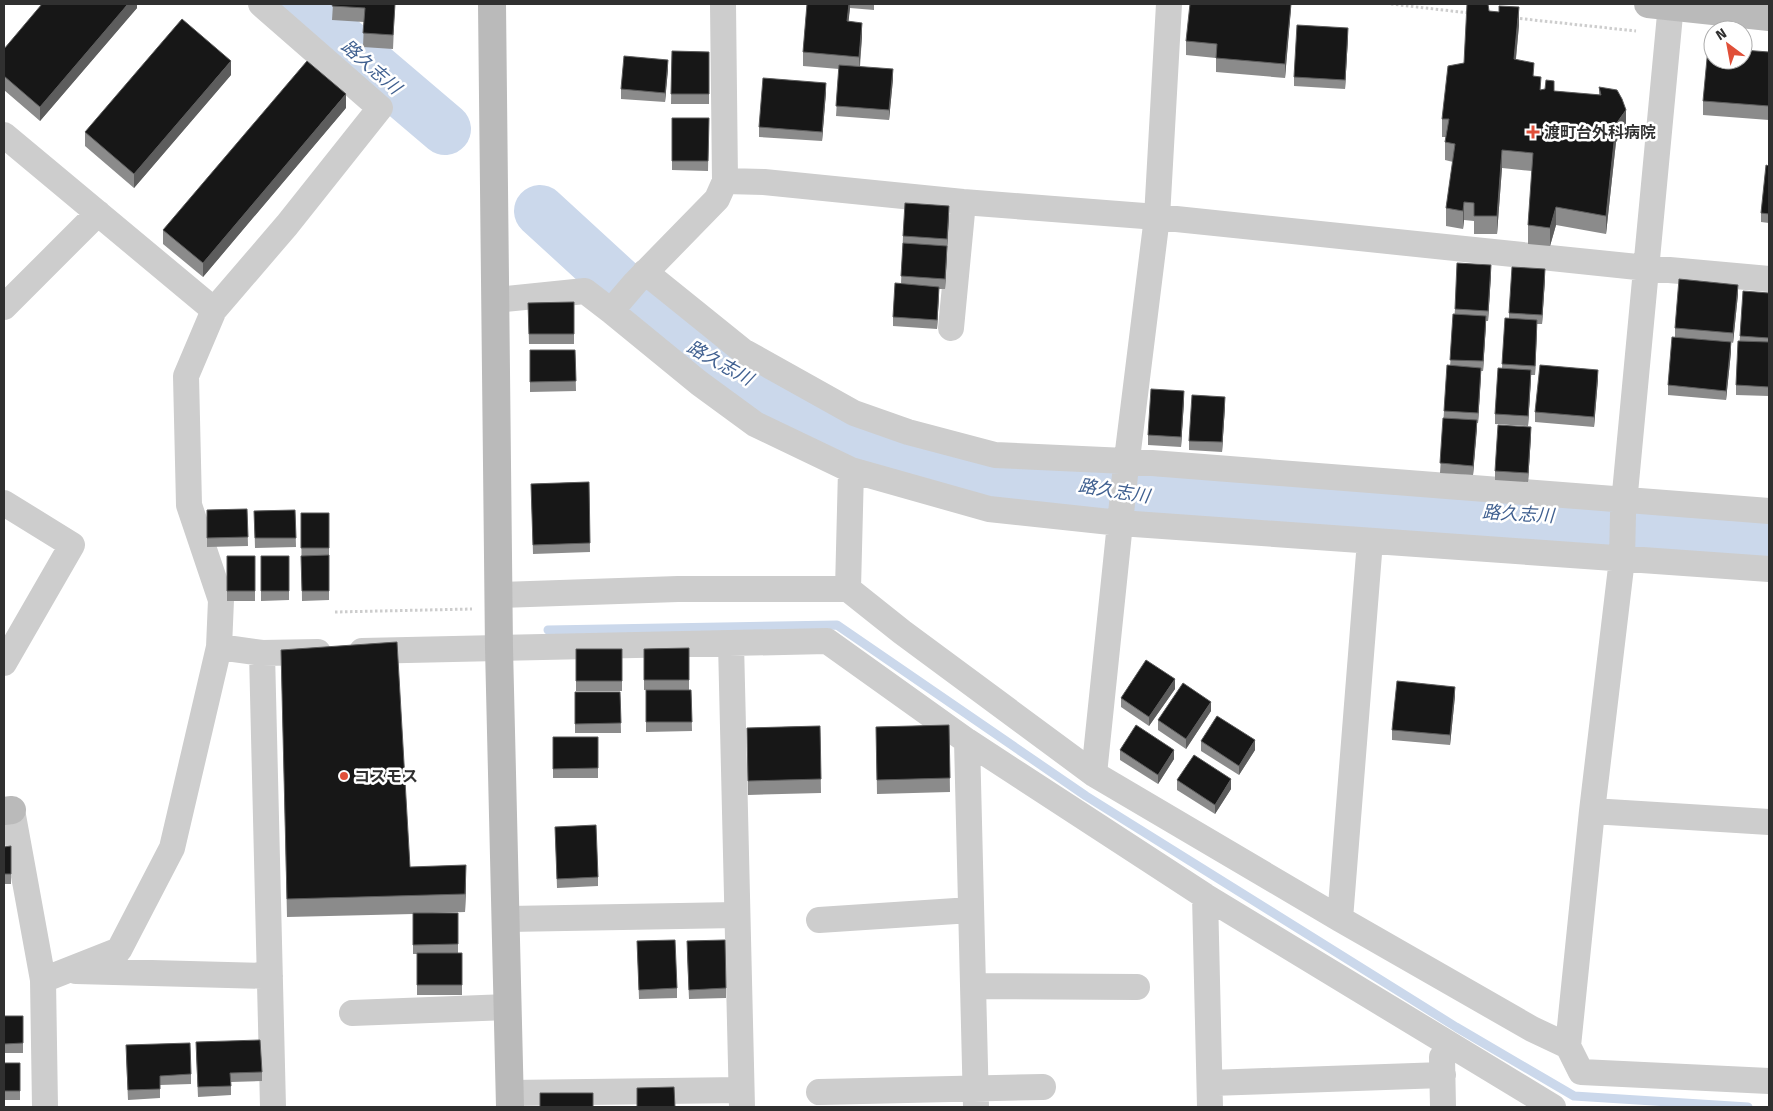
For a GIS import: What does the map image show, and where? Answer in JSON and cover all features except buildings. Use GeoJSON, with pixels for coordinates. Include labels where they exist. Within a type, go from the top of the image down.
{"type":"FeatureCollection","features":[{"type":"Feature","properties":{"kind":"street"},"geometry":{"type":"LineString","coordinates":[[54,975],[119,950],[172,848],[219,647],[221,600],[190,505],[186,376],[214,310],[287,225],[380,108],[261,4]]}},
{"type":"Feature","properties":{"kind":"street"},"geometry":{"type":"LineString","coordinates":[[492,4],[498,595],[510,1100],[742,1098],[731,643]]}},
{"type":"Feature","properties":{"kind":"street"},"geometry":{"type":"LineString","coordinates":[[628,291],[717,198],[725,181],[723,4]]}},
{"type":"Feature","properties":{"kind":"street"},"geometry":{"type":"LineString","coordinates":[[1094,774],[1126,468],[1157,217],[1169,4]]}},
{"type":"Feature","properties":{"kind":"street"},"geometry":{"type":"LineString","coordinates":[[1769,17],[1663,4],[1647,268],[1623,507],[1622,552],[1592,811],[1568,1046],[1581,1072],[1769,1082]]}},
{"type":"Feature","properties":{"kind":"street"},"geometry":{"type":"LineString","coordinates":[[4,135],[214,310]]}},
{"type":"Feature","properties":{"kind":"street"},"geometry":{"type":"LineString","coordinates":[[725,181],[764,182],[963,202],[1157,217],[1769,279]]}},
{"type":"Feature","properties":{"kind":"street"},"geometry":{"type":"LineString","coordinates":[[951,328],[963,202]]}},
{"type":"Feature","properties":{"kind":"street"},"geometry":{"type":"LineString","coordinates":[[4,307],[98,213]]}},
{"type":"Feature","properties":{"kind":"street"},"geometry":{"type":"LineString","coordinates":[[496,300],[585,291],[628,291],[744,351],[854,413],[908,432],[995,455],[1126,468],[1623,507],[1769,511]]}},
{"type":"Feature","properties":{"kind":"street"},"geometry":{"type":"LineString","coordinates":[[628,291],[698,384],[756,424],[851,470],[989,508],[1121,516],[1370,541],[1622,552],[1769,569]]}},
{"type":"Feature","properties":{"kind":"street"},"geometry":{"type":"LineString","coordinates":[[848,590],[851,470]]}},
{"type":"Feature","properties":{"kind":"street"},"geometry":{"type":"LineString","coordinates":[[4,503],[72,545],[4,664]]}},
{"type":"Feature","properties":{"kind":"street"},"geometry":{"type":"LineString","coordinates":[[1340,919],[1370,541]]}},
{"type":"Feature","properties":{"kind":"street"},"geometry":{"type":"LineString","coordinates":[[498,595],[678,589],[848,590],[1094,774],[1532,1030],[1568,1046]]}},
{"type":"Feature","properties":{"kind":"street"},"geometry":{"type":"LineString","coordinates":[[219,647],[262,654],[827,641],[967,741],[1205,896],[1553,1107]]}},
{"type":"Feature","properties":{"kind":"street"},"geometry":{"type":"LineString","coordinates":[[262,654],[273,1107]]}},
{"type":"Feature","properties":{"kind":"street"},"geometry":{"type":"LineString","coordinates":[[967,741],[975,1098]]}},
{"type":"Feature","properties":{"kind":"street"},"geometry":{"type":"LineString","coordinates":[[8,811],[54,975],[45,1107]]}},
{"type":"Feature","properties":{"kind":"street"},"geometry":{"type":"LineString","coordinates":[[1592,811],[1769,822]]}},
{"type":"Feature","properties":{"kind":"street"},"geometry":{"type":"LineString","coordinates":[[1205,896],[1210,1095],[1443,1075]]}},
{"type":"Feature","properties":{"kind":"street"},"geometry":{"type":"LineString","coordinates":[[819,920],[971,910]]}},
{"type":"Feature","properties":{"kind":"street"},"geometry":{"type":"LineString","coordinates":[[505,918],[737,915]]}},
{"type":"Feature","properties":{"kind":"street"},"geometry":{"type":"LineString","coordinates":[[54,975],[270,976]]}},
{"type":"Feature","properties":{"kind":"street"},"geometry":{"type":"LineString","coordinates":[[973,986],[1136,987]]}},
{"type":"Feature","properties":{"kind":"street"},"geometry":{"type":"LineString","coordinates":[[352,1013],[508,1007]]}},
{"type":"Feature","properties":{"kind":"street"},"geometry":{"type":"LineString","coordinates":[[1442,1039],[1443,1107]]}},
{"type":"Feature","properties":{"kind":"street"},"geometry":{"type":"LineString","coordinates":[[819,1092],[975,1098],[1043,1087]]}},
{"type":"Feature","properties":{"kind":"path"},"geometry":{"type":"LineString","coordinates":[[1391,4],[1470,13]]}},
{"type":"Feature","properties":{"kind":"path"},"geometry":{"type":"LineString","coordinates":[[1509,17],[1637,32]]}},
{"type":"Feature","properties":{"kind":"path"},"geometry":{"type":"LineString","coordinates":[[335,612],[472,609]]}},
{"type":"Feature","properties":{"kind":"waterway","name":"路久志川"},"geometry":{"type":"LineString","coordinates":[[298,4],[445,129]]}},
{"type":"Feature","properties":{"kind":"waterway","name":"路久志川"},"geometry":{"type":"LineString","coordinates":[[540,211],[684,343],[884,453],[1145,497],[1580,517],[1769,534]]}},
{"type":"Feature","properties":{"kind":"waterway"},"geometry":{"type":"LineString","coordinates":[[548,630],[837,625],[1086,796],[1456,1027],[1574,1096],[1748,1107]]}},
{"type":"Feature","properties":{"kind":"place","name":"渡町台外科病院"},"geometry":{"type":"Point","coordinates":[1533,132]}},
{"type":"Feature","properties":{"kind":"place","name":"コスモス"},"geometry":{"type":"Point","coordinates":[344,776]}}]}
